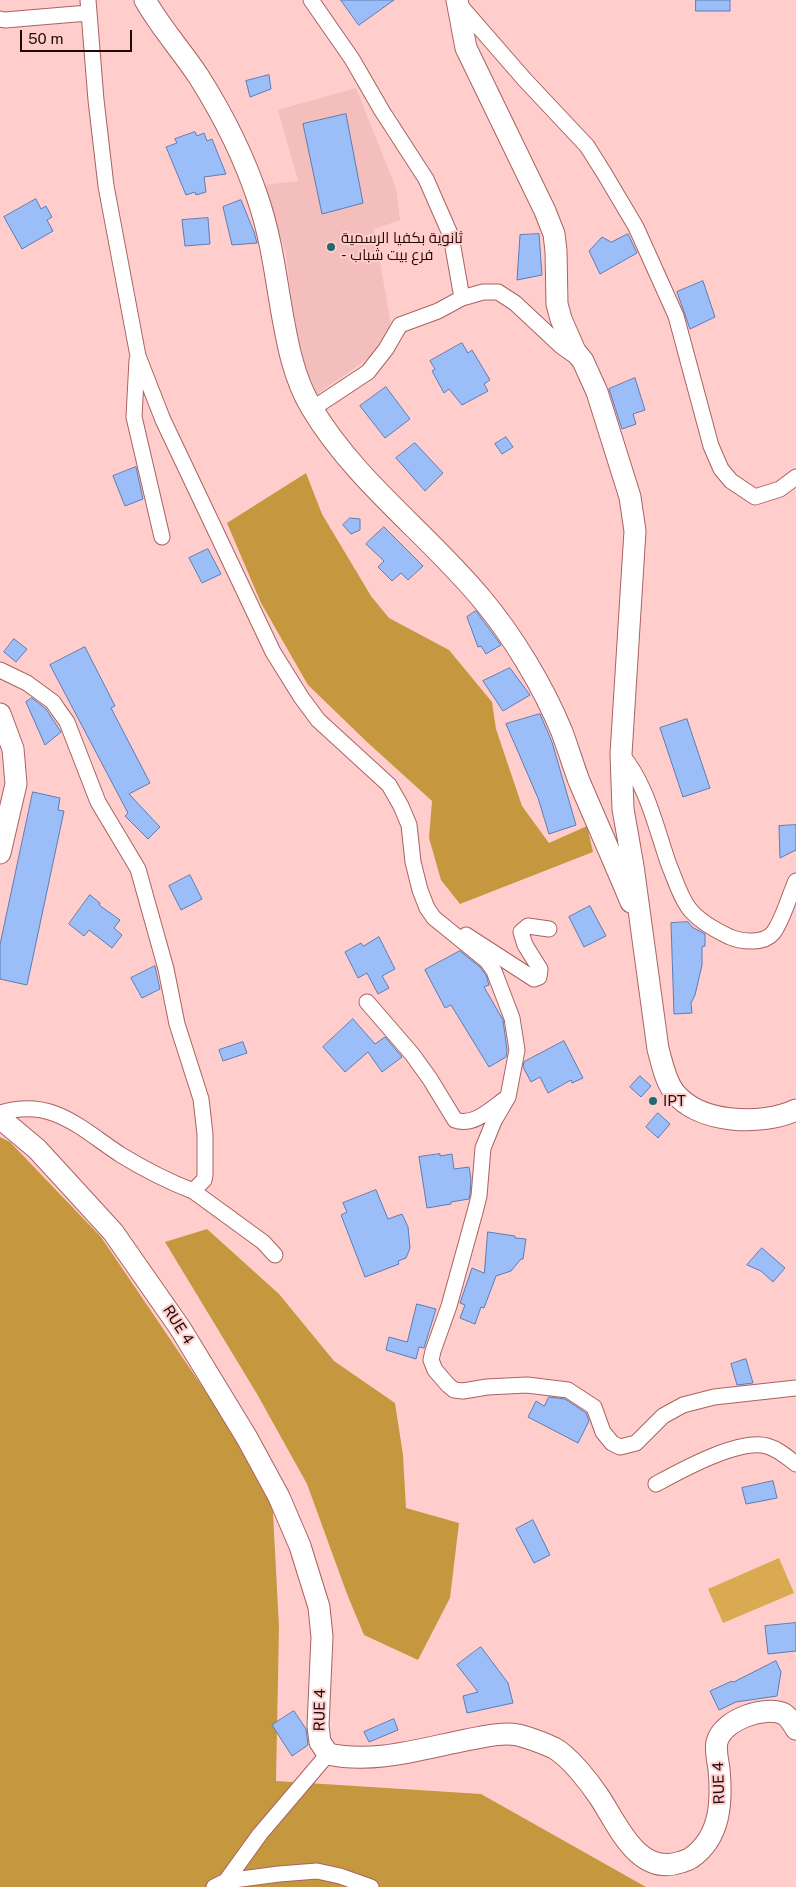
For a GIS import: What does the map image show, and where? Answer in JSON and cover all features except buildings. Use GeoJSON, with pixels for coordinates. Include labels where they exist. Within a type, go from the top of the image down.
{"type":"FeatureCollection","features":[{"type":"Feature","properties":{"kind":"street"},"geometry":{"type":"LineString","coordinates":[[145,0],[152,13],[198,76],[223,117],[258,198],[269,238],[288,342],[298,379],[312,409],[345,455],[366,480],[440,552],[482,599],[530,667],[562,732],[578,777],[642,930]]}},
{"type":"Feature","properties":{"kind":"street"},"geometry":{"type":"LineString","coordinates":[[310,0],[352,59],[382,111],[426,179],[451,236],[462,298]]}},
{"type":"Feature","properties":{"kind":"street"},"geometry":{"type":"LineString","coordinates":[[458,1],[466,48],[545,211],[554,234],[556,251],[556,304],[569,338],[598,392],[630,497],[636,531],[621,754],[623,809],[658,1049],[664,1072],[673,1090],[682,1100],[717,1117],[740,1120],[765,1118],[788,1114],[796,1110]]}},
{"type":"Feature","properties":{"kind":"street"},"geometry":{"type":"LineString","coordinates":[[458,1],[587,146],[636,227],[676,316],[712,446],[721,469],[732,481],[755,497],[780,489],[796,477]]}},
{"type":"Feature","properties":{"kind":"street"},"geometry":{"type":"LineString","coordinates":[[0,19],[5,20],[88,6],[106,186],[138,356],[163,420],[274,652],[301,697],[318,720],[389,785],[409,824],[413,862],[427,908],[434,918],[487,961],[494,971],[512,1018],[517,1050],[508,1097],[494,1121],[483,1148],[479,1196],[450,1306],[433,1351],[431,1360],[435,1370],[454,1390],[463,1391],[487,1387],[527,1385],[568,1390],[594,1407],[602,1432],[612,1443],[620,1447],[636,1444],[663,1416],[683,1405],[714,1397],[796,1388]]}},
{"type":"Feature","properties":{"kind":"street"},"geometry":{"type":"LineString","coordinates":[[312,409],[368,372],[386,349],[400,325],[438,311],[462,298],[483,292],[498,292],[514,303],[561,346],[582,361]]}},
{"type":"Feature","properties":{"kind":"street"},"geometry":{"type":"LineString","coordinates":[[138,356],[134,417],[162,537]]}},
{"type":"Feature","properties":{"kind":"street"},"geometry":{"type":"LineString","coordinates":[[0,670],[27,683],[53,702],[58,708],[67,722],[98,802],[138,869],[166,969],[177,1024],[201,1099],[205,1175],[204,1180],[193,1191]]}},
{"type":"Feature","properties":{"kind":"street"},"geometry":{"type":"LineString","coordinates":[[0,714],[10,740],[16,769],[16,784],[3,819],[0,853]]}},
{"type":"Feature","properties":{"kind":"street"},"geometry":{"type":"LineString","coordinates":[[621,754],[630,765],[642,790],[678,888],[688,907],[698,918],[718,932],[737,940],[756,941],[768,937],[773,933],[796,881]]}},
{"type":"Feature","properties":{"kind":"street"},"geometry":{"type":"LineString","coordinates":[[434,918],[483,944],[534,979],[539,977],[540,969],[525,945],[521,932],[528,926],[549,929]]}},
{"type":"Feature","properties":{"kind":"street"},"geometry":{"type":"LineString","coordinates":[[367,1002],[412,1054],[455,1120],[464,1122],[475,1120],[508,1097]]}},
{"type":"Feature","properties":{"kind":"street"},"geometry":{"type":"LineString","coordinates":[[0,1113],[23,1108],[42,1109],[59,1114],[76,1123],[137,1164],[165,1180],[193,1191],[263,1242],[275,1255]]}},
{"type":"Feature","properties":{"kind":"street","name":"RUE 4"},"geometry":{"type":"LineString","coordinates":[[0,1118],[37,1148],[119,1239],[180,1328],[247,1438],[274,1488],[300,1546],[312,1578],[319,1607],[322,1636],[318,1726],[320,1742],[328,1754],[348,1759],[372,1758],[495,1734],[517,1735],[555,1749],[582,1773],[625,1838],[641,1856],[656,1864],[672,1865],[691,1858],[714,1830],[720,1812],[721,1789],[717,1743],[723,1731],[730,1723],[744,1716],[776,1712],[785,1715],[796,1729]]}},
{"type":"Feature","properties":{"kind":"street"},"geometry":{"type":"LineString","coordinates":[[656,1484],[719,1454],[754,1445],[766,1446],[782,1453],[796,1464]]}},
{"type":"Feature","properties":{"kind":"street"},"geometry":{"type":"LineString","coordinates":[[220,1884],[328,1754]]}},
{"type":"Feature","properties":{"kind":"street"},"geometry":{"type":"LineString","coordinates":[[220,1884],[279,1874],[317,1871],[340,1876],[371,1887]]}},
{"type":"Feature","properties":{"kind":"shaded area","name":"ثانوية بكفيا الرسمية - فرع بيت شباب"},"geometry":{"type":"Polygon","coordinates":[[[356,88],[396,188],[400,220],[374,229],[391,324],[384,341],[376,353],[317,394],[297,347],[286,254],[264,185],[298,181],[278,110],[356,88]]]}},
{"type":"Feature","properties":{"kind":"shaded area"},"geometry":{"type":"Polygon","coordinates":[[[306,473],[322,514],[371,596],[389,618],[449,650],[492,702],[496,729],[522,806],[549,843],[587,826],[593,852],[460,904],[441,880],[429,838],[432,801],[308,685],[261,603],[227,523],[306,473]]]}},
{"type":"Feature","properties":{"kind":"shaded area"},"geometry":{"type":"Polygon","coordinates":[[[0,1137],[10,1142],[101,1237],[237,1438],[272,1494],[279,1627],[276,1781],[481,1794],[646,1887],[0,1887],[0,1137]]]}},
{"type":"Feature","properties":{"kind":"shaded area"},"geometry":{"type":"Polygon","coordinates":[[[207,1229],[279,1294],[334,1361],[395,1403],[403,1455],[406,1508],[459,1523],[450,1598],[418,1660],[364,1635],[307,1484],[257,1394],[165,1242],[207,1229]]]}},
{"type":"Feature","properties":{"kind":"shaded area"},"geometry":{"type":"Polygon","coordinates":[[[779,1558],[794,1593],[723,1623],[708,1589],[779,1558]]]}},
{"type":"Feature","properties":{"kind":"place","name":"ثانوية بكفيا الرسمية - فرع بيت شباب"},"geometry":{"type":"Point","coordinates":[331,247]}},
{"type":"Feature","properties":{"kind":"place","name":"IPT"},"geometry":{"type":"Point","coordinates":[653,1101]}}]}
